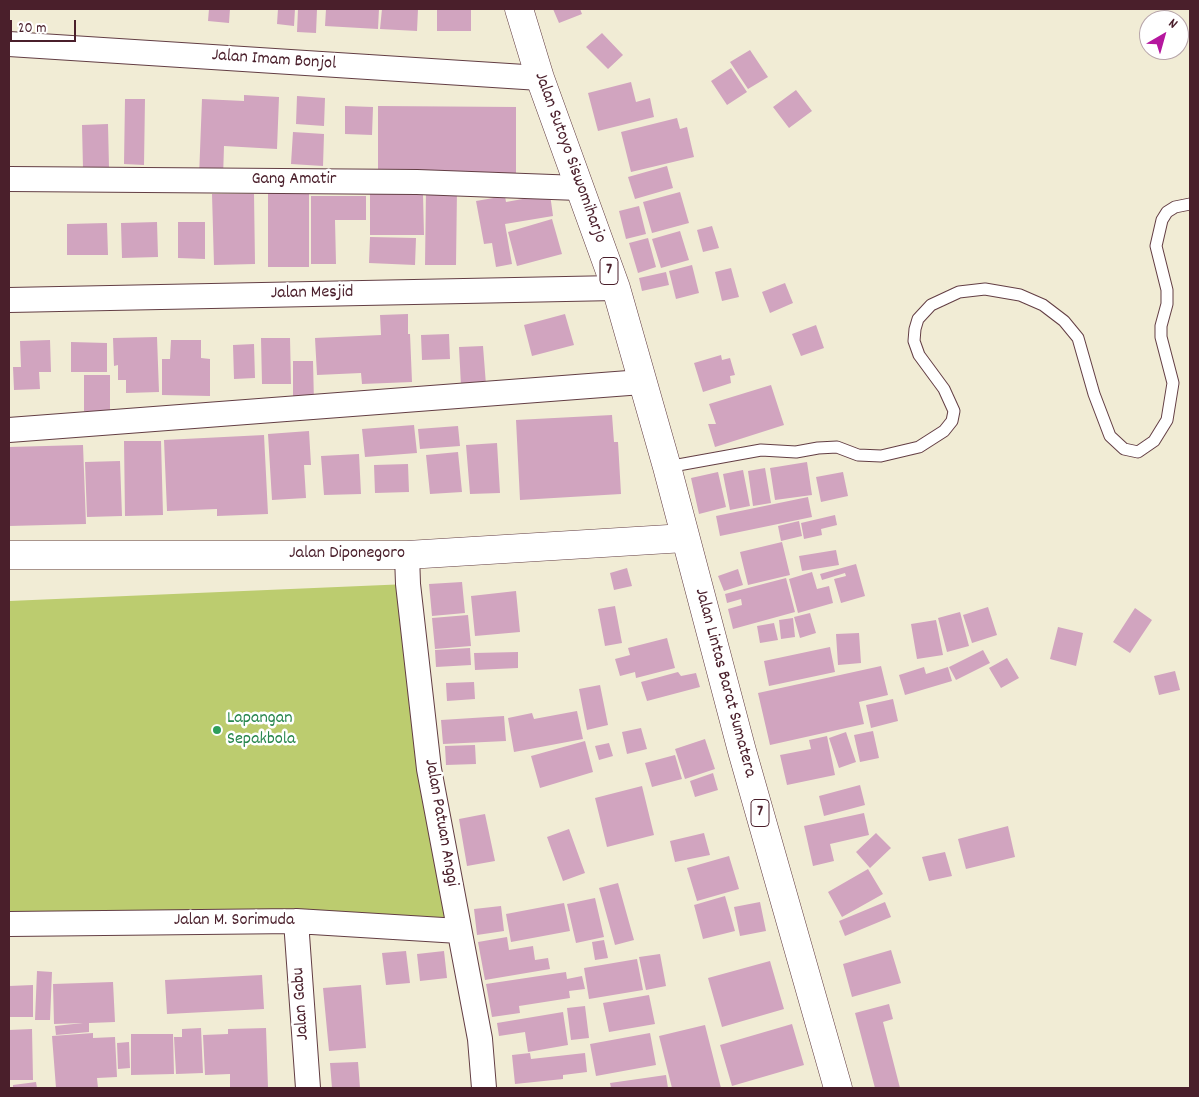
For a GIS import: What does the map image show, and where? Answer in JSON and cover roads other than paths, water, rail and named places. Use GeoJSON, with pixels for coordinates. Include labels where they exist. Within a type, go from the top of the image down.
{"type":"FeatureCollection","features":[{"type":"Feature","properties":{"kind":"main road","name":"Jalan Sutoyo Siswomiharjo"},"geometry":{"type":"LineString","coordinates":[[519,9],[540,78],[616,288],[685,538]]}},
{"type":"Feature","properties":{"kind":"main road","name":"Jalan Diponegoro"},"geometry":{"type":"LineString","coordinates":[[9,555],[407,555],[685,538]]}},
{"type":"Feature","properties":{"kind":"main road","name":"Jalan Lintas Barat Sumatera"},"geometry":{"type":"LineString","coordinates":[[685,538],[742,751],[838,1088]]}},
{"type":"Feature","properties":{"kind":"street","name":"Jalan Imam Bonjol"},"geometry":{"type":"LineString","coordinates":[[9,44],[540,78]]}},
{"type":"Feature","properties":{"kind":"street","name":"Gang Amatir"},"geometry":{"type":"LineString","coordinates":[[9,179],[417,182],[579,188]]}},
{"type":"Feature","properties":{"kind":"street","name":"Jalan Mesjid"},"geometry":{"type":"LineString","coordinates":[[9,300],[616,288]]}},
{"type":"Feature","properties":{"kind":"street"},"geometry":{"type":"LineString","coordinates":[[9,430],[642,382]]}},
{"type":"Feature","properties":{"kind":"street","name":"Jalan Patuan Anggi"},"geometry":{"type":"LineString","coordinates":[[407,555],[408,584],[429,769],[480,1039],[484,1088]]}},
{"type":"Feature","properties":{"kind":"street","name":"Jalan M. Sorimuda"},"geometry":{"type":"LineString","coordinates":[[9,924],[296,921],[459,931]]}},
{"type":"Feature","properties":{"kind":"street","name":"Jalan Gabu"},"geometry":{"type":"LineString","coordinates":[[296,921],[308,1088]]}},
{"type":"Feature","properties":{"kind":"lane"},"geometry":{"type":"LineString","coordinates":[[667,468],[761,450],[796,452],[837,446],[858,455],[881,456],[919,447],[944,431],[952,421],[954,411],[944,389],[919,355],[914,341],[918,319],[931,305],[959,292],[985,289],[1020,295],[1043,305],[1064,321],[1078,338],[1094,394],[1110,436],[1124,449],[1138,452],[1154,441],[1167,420],[1173,383],[1160,337],[1160,326],[1167,304],[1167,290],[1156,246],[1162,220],[1167,212],[1175,206],[1190,204]]}},
{"type":"Feature","properties":{"kind":"place","name":"Lapangan Sepakbola"},"geometry":{"type":"Point","coordinates":[217,730]}}]}
